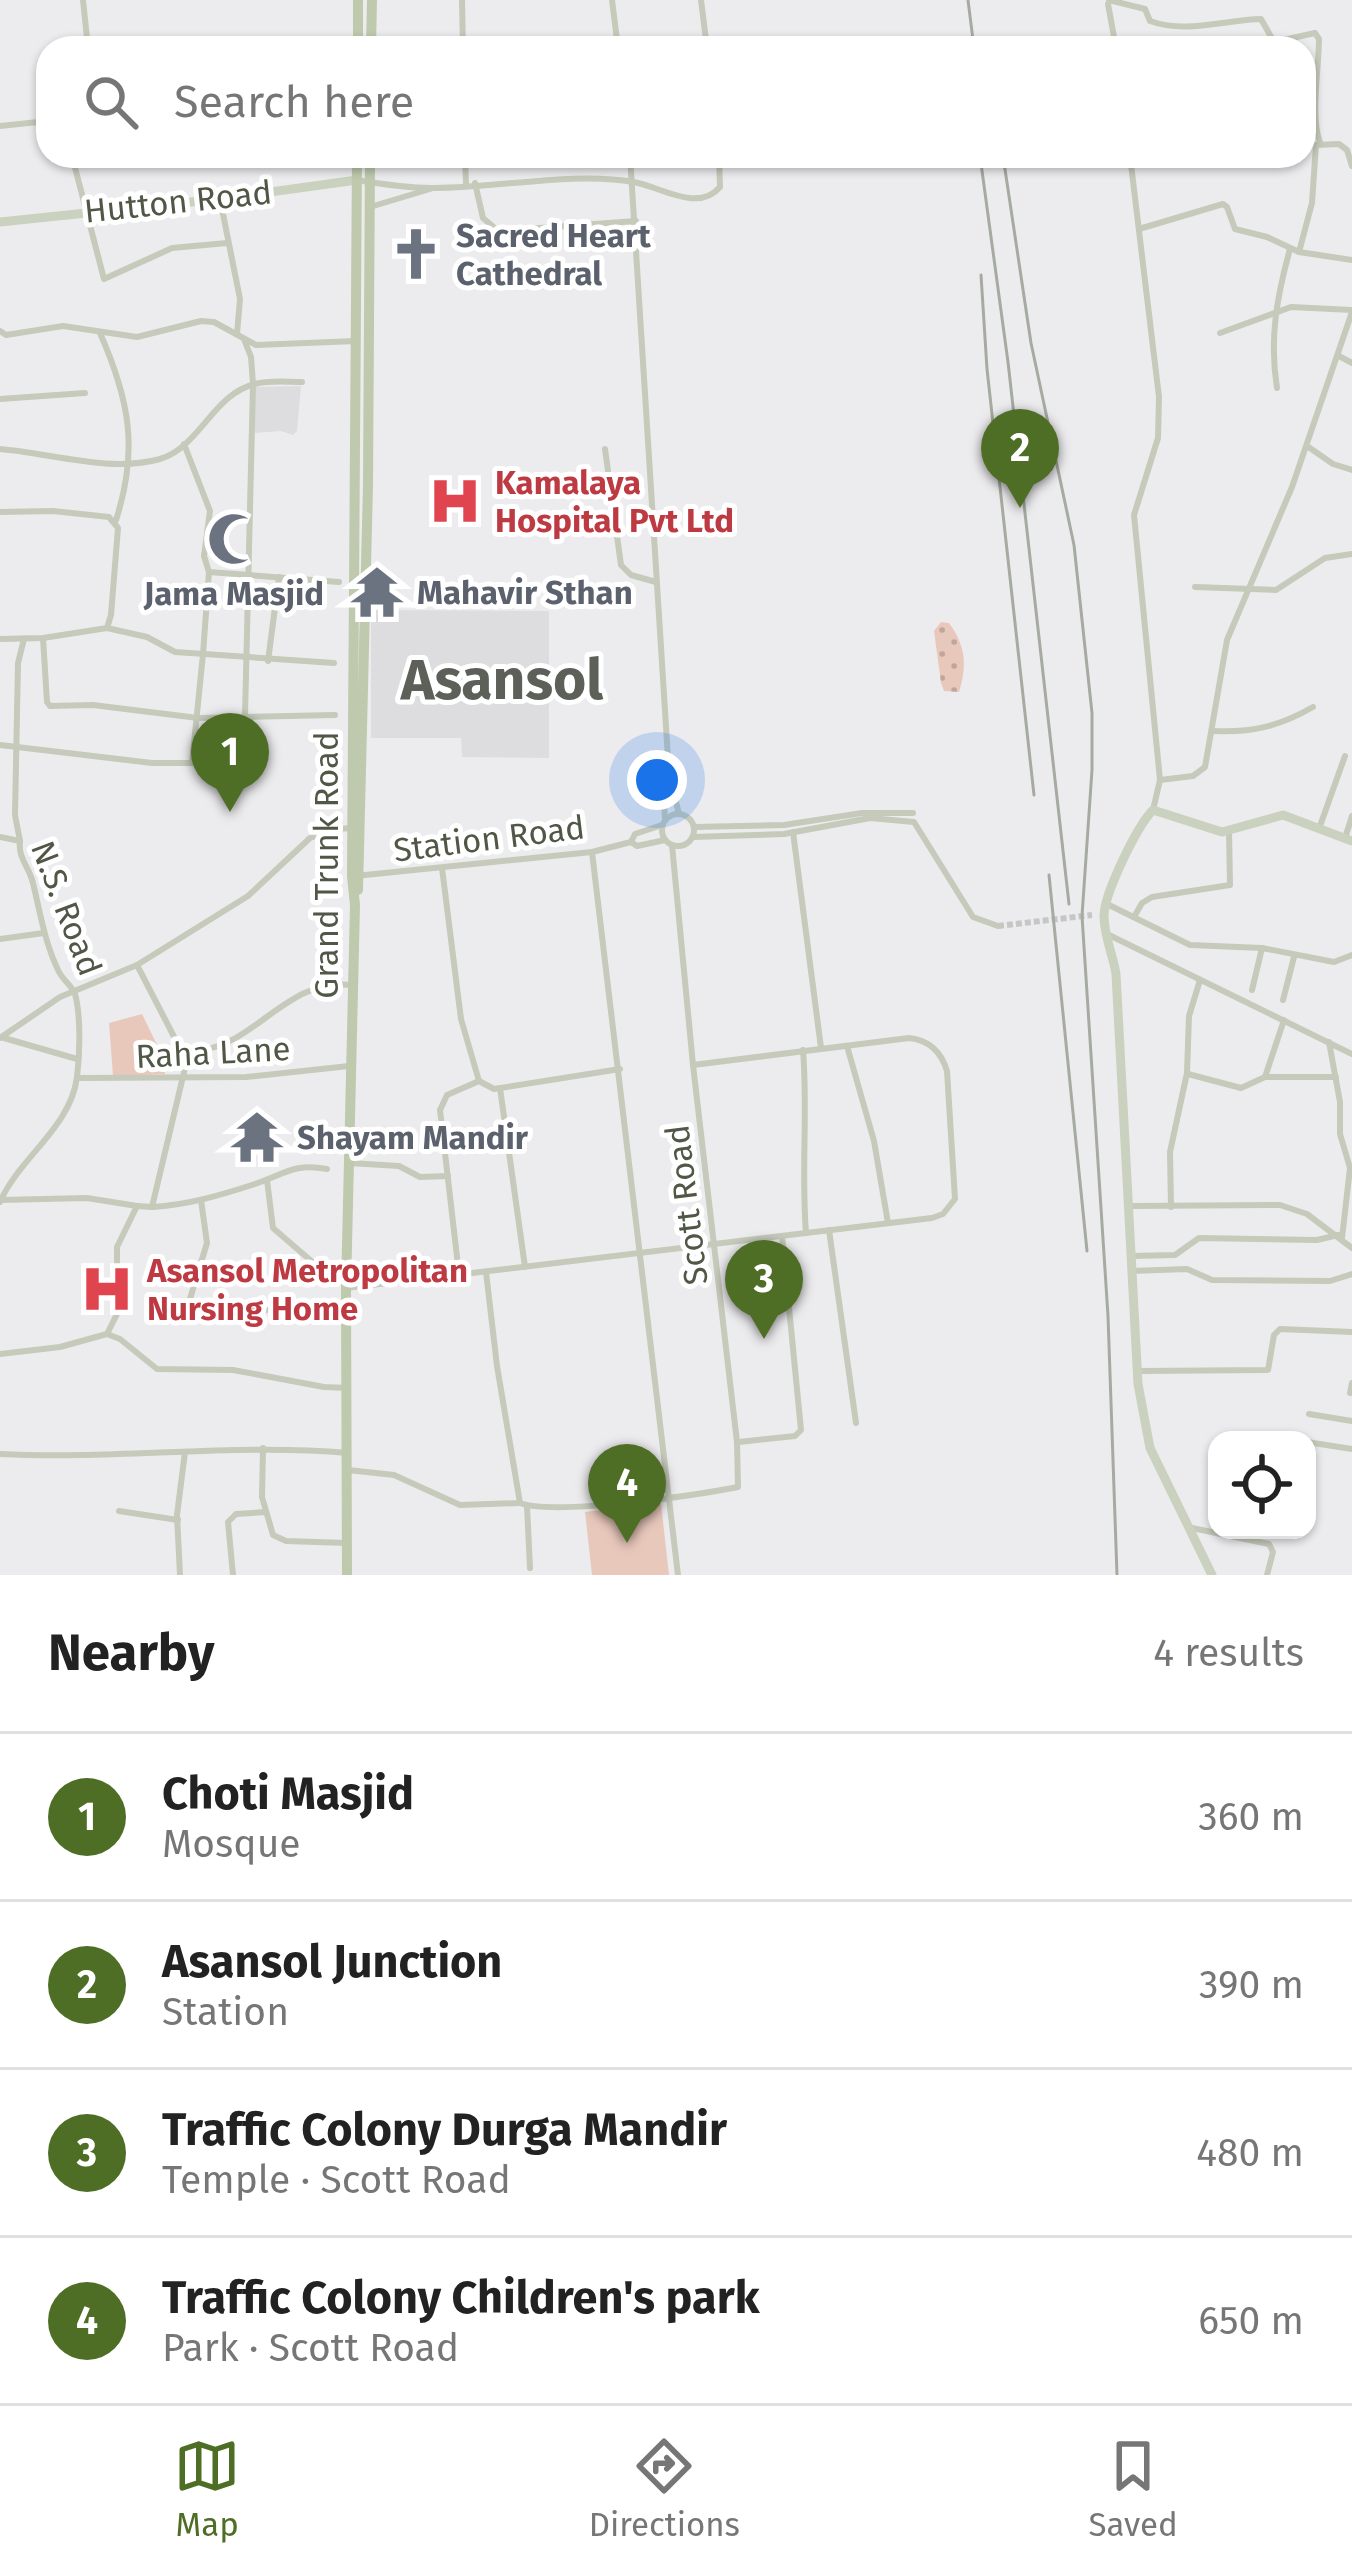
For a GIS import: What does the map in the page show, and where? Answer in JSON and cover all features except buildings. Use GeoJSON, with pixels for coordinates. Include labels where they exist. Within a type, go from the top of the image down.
{"type":"FeatureCollection","features":[{"type":"Feature","properties":{"kind":"main road"},"geometry":{"type":"LineString","coordinates":[[358,0],[358,36]]}},
{"type":"Feature","properties":{"kind":"main road"},"geometry":{"type":"LineString","coordinates":[[371,36],[372,0]]}},
{"type":"Feature","properties":{"kind":"main road","name":"Grand Trunk Road"},"geometry":{"type":"LineString","coordinates":[[347,1575],[357,341],[364,181],[360,168]]}},
{"type":"Feature","properties":{"kind":"main road"},"geometry":{"type":"LineString","coordinates":[[356,876],[367,168]]}},
{"type":"Feature","properties":{"kind":"street"},"geometry":{"type":"LineString","coordinates":[[83,0],[87,36]]}},
{"type":"Feature","properties":{"kind":"street"},"geometry":{"type":"LineString","coordinates":[[462,0],[463,36]]}},
{"type":"Feature","properties":{"kind":"street"},"geometry":{"type":"LineString","coordinates":[[612,0],[616,36]]}},
{"type":"Feature","properties":{"kind":"street"},"geometry":{"type":"LineString","coordinates":[[701,0],[706,36]]}},
{"type":"Feature","properties":{"kind":"street"},"geometry":{"type":"LineString","coordinates":[[1114,36],[1108,1],[1141,7],[1158,24],[1196,26],[1261,19],[1270,36]]}},
{"type":"Feature","properties":{"kind":"street"},"geometry":{"type":"LineString","coordinates":[[1298,36],[1318,35],[1316,105]]}},
{"type":"Feature","properties":{"kind":"street"},"geometry":{"type":"LineString","coordinates":[[0,126],[36,122]]}},
{"type":"Feature","properties":{"kind":"street"},"geometry":{"type":"LineString","coordinates":[[1316,129],[1320,142]]}},
{"type":"Feature","properties":{"kind":"street"},"geometry":{"type":"LineString","coordinates":[[1320,142],[1344,147],[1352,166]]}},
{"type":"Feature","properties":{"kind":"street"},"geometry":{"type":"LineString","coordinates":[[1316,148],[1320,142]]}},
{"type":"Feature","properties":{"kind":"street"},"geometry":{"type":"LineString","coordinates":[[75,168],[104,279],[172,248],[227,243]]}},
{"type":"Feature","properties":{"kind":"street"},"geometry":{"type":"LineString","coordinates":[[465,168],[466,184]]}},
{"type":"Feature","properties":{"kind":"street"},"geometry":{"type":"LineString","coordinates":[[631,168],[669,774],[679,814]]}},
{"type":"Feature","properties":{"kind":"street"},"geometry":{"type":"LineString","coordinates":[[370,208],[433,188],[466,184],[633,182],[684,198],[709,197],[720,187],[719,168]]}},
{"type":"Feature","properties":{"kind":"street"},"geometry":{"type":"LineString","coordinates":[[1131,168],[1160,426],[1134,515],[1160,780],[1153,810],[1098,916],[1116,974],[1137,1371],[1150,1448],[1212,1575]]}},
{"type":"Feature","properties":{"kind":"street"},"geometry":{"type":"LineString","coordinates":[[1277,388],[1274,310],[1312,203],[1313,168]]}},
{"type":"Feature","properties":{"kind":"street"},"geometry":{"type":"LineString","coordinates":[[364,181],[433,188]]}},
{"type":"Feature","properties":{"kind":"street","name":"Hutton Road"},"geometry":{"type":"LineString","coordinates":[[0,222],[364,181]]}},
{"type":"Feature","properties":{"kind":"street"},"geometry":{"type":"LineString","coordinates":[[476,184],[483,218],[498,231],[636,221]]}},
{"type":"Feature","properties":{"kind":"street"},"geometry":{"type":"LineString","coordinates":[[0,745],[152,763],[244,757],[253,384],[251,358],[240,336],[240,299],[220,199]]}},
{"type":"Feature","properties":{"kind":"street"},"geometry":{"type":"LineString","coordinates":[[1139,229],[1223,204],[1234,229],[1295,250],[1352,260]]}},
{"type":"Feature","properties":{"kind":"street"},"geometry":{"type":"LineString","coordinates":[[1160,780],[1200,772],[1213,731],[1227,640],[1307,446],[1352,311],[1304,305],[1274,310],[1220,333]]}},
{"type":"Feature","properties":{"kind":"street"},"geometry":{"type":"LineString","coordinates":[[0,331],[6,335],[63,326],[137,337],[202,321],[270,346],[357,341]]}},
{"type":"Feature","properties":{"kind":"street"},"geometry":{"type":"LineString","coordinates":[[100,332],[123,389],[131,433],[116,521],[113,592],[106,628]]}},
{"type":"Feature","properties":{"kind":"street"},"geometry":{"type":"LineString","coordinates":[[1339,356],[1352,363]]}},
{"type":"Feature","properties":{"kind":"street"},"geometry":{"type":"LineString","coordinates":[[0,449],[126,461],[162,458],[184,444],[214,410],[253,384],[302,382]]}},
{"type":"Feature","properties":{"kind":"street"},"geometry":{"type":"LineString","coordinates":[[0,399],[86,393]]}},
{"type":"Feature","properties":{"kind":"street"},"geometry":{"type":"LineString","coordinates":[[184,444],[208,500],[204,556],[208,572],[192,763]]}},
{"type":"Feature","properties":{"kind":"street"},"geometry":{"type":"LineString","coordinates":[[1307,446],[1340,468],[1352,470]]}},
{"type":"Feature","properties":{"kind":"street"},"geometry":{"type":"LineString","coordinates":[[605,449],[621,565],[631,575],[656,582]]}},
{"type":"Feature","properties":{"kind":"street"},"geometry":{"type":"LineString","coordinates":[[0,512],[53,511],[116,521]]}},
{"type":"Feature","properties":{"kind":"street"},"geometry":{"type":"LineString","coordinates":[[1195,587],[1283,589],[1307,566],[1332,555],[1352,554]]}},
{"type":"Feature","properties":{"kind":"street"},"geometry":{"type":"LineString","coordinates":[[208,572],[339,582]]}},
{"type":"Feature","properties":{"kind":"street"},"geometry":{"type":"LineString","coordinates":[[268,661],[279,578]]}},
{"type":"Feature","properties":{"kind":"street"},"geometry":{"type":"LineString","coordinates":[[0,639],[106,628],[147,637],[175,652],[334,663]]}},
{"type":"Feature","properties":{"kind":"street"},"geometry":{"type":"LineString","coordinates":[[43,638],[47,705],[93,705],[198,718],[335,715]]}},
{"type":"Feature","properties":{"kind":"street"},"geometry":{"type":"LineString","coordinates":[[20,841],[14,815],[18,663],[24,639]]}},
{"type":"Feature","properties":{"kind":"street"},"geometry":{"type":"LineString","coordinates":[[1213,731],[1250,732],[1289,721],[1313,707]]}},
{"type":"Feature","properties":{"kind":"street"},"geometry":{"type":"LineString","coordinates":[[1320,826],[1345,756]]}},
{"type":"Feature","properties":{"kind":"street"},"geometry":{"type":"LineString","coordinates":[[664,822],[679,814],[689,818],[693,837],[686,844],[669,843],[664,822],[663,786],[669,774]]}},
{"type":"Feature","properties":{"kind":"street"},"geometry":{"type":"LineString","coordinates":[[1153,810],[1213,832],[1274,815],[1292,816],[1348,840],[1352,816]]}},
{"type":"Feature","properties":{"kind":"street"},"geometry":{"type":"LineString","coordinates":[[694,827],[784,825],[862,813],[914,817]]}},
{"type":"Feature","properties":{"kind":"street"},"geometry":{"type":"LineString","coordinates":[[693,837],[793,832],[870,818],[914,817]]}},
{"type":"Feature","properties":{"kind":"street"},"geometry":{"type":"LineString","coordinates":[[914,817],[967,911],[980,922],[998,926]]}},
{"type":"Feature","properties":{"kind":"street","name":"Station Road"},"geometry":{"type":"LineString","coordinates":[[632,842],[635,834],[664,822]]}},
{"type":"Feature","properties":{"kind":"street"},"geometry":{"type":"LineString","coordinates":[[0,1038],[38,1010],[137,965],[256,890],[310,838],[353,828]]}},
{"type":"Feature","properties":{"kind":"street"},"geometry":{"type":"LineString","coordinates":[[1134,917],[1152,897],[1230,885],[1229,831]]}},
{"type":"Feature","properties":{"kind":"street"},"geometry":{"type":"LineString","coordinates":[[793,832],[820,1048]]}},
{"type":"Feature","properties":{"kind":"street","name":"N.S. Road"},"geometry":{"type":"LineString","coordinates":[[0,837],[20,841],[19,854],[32,879],[60,975],[74,991],[77,1078],[53,1129],[15,1174],[0,1201]]}},
{"type":"Feature","properties":{"kind":"street","name":"Station Road"},"geometry":{"type":"LineString","coordinates":[[356,876],[592,852],[632,842]]}},
{"type":"Feature","properties":{"kind":"street","name":"Station Road"},"geometry":{"type":"LineString","coordinates":[[632,842],[637,846],[669,843]]}},
{"type":"Feature","properties":{"kind":"street","name":"Scott Road"},"geometry":{"type":"LineString","coordinates":[[668,1497],[738,1487],[737,1442],[669,843]]}},
{"type":"Feature","properties":{"kind":"street"},"geometry":{"type":"LineString","coordinates":[[592,852],[678,1575]]}},
{"type":"Feature","properties":{"kind":"street"},"geometry":{"type":"LineString","coordinates":[[442,868],[460,1019],[479,1081],[500,1088],[620,1069]]}},
{"type":"Feature","properties":{"kind":"street"},"geometry":{"type":"LineString","coordinates":[[1105,903],[1190,944],[1262,948],[1334,962],[1352,955]]}},
{"type":"Feature","properties":{"kind":"street"},"geometry":{"type":"LineString","coordinates":[[0,938],[45,932]]}},
{"type":"Feature","properties":{"kind":"street"},"geometry":{"type":"LineString","coordinates":[[1106,933],[1352,1054]]}},
{"type":"Feature","properties":{"kind":"street"},"geometry":{"type":"LineString","coordinates":[[1252,990],[1262,948]]}},
{"type":"Feature","properties":{"kind":"street"},"geometry":{"type":"LineString","coordinates":[[1283,1000],[1294,957]]}},
{"type":"Feature","properties":{"kind":"street"},"geometry":{"type":"LineString","coordinates":[[137,965],[184,1056],[183,1079],[152,1207]]}},
{"type":"Feature","properties":{"kind":"street"},"geometry":{"type":"LineString","coordinates":[[1171,1207],[1170,1152],[1186,1073],[1186,1032],[1200,980]]}},
{"type":"Feature","properties":{"kind":"street"},"geometry":{"type":"LineString","coordinates":[[184,1056],[237,1037],[312,989],[352,985]]}},
{"type":"Feature","properties":{"kind":"street"},"geometry":{"type":"LineString","coordinates":[[1265,1076],[1284,1020]]}},
{"type":"Feature","properties":{"kind":"street"},"geometry":{"type":"LineString","coordinates":[[0,1038],[76,1059]]}},
{"type":"Feature","properties":{"kind":"street"},"geometry":{"type":"LineString","coordinates":[[346,1288],[932,1218],[949,1209],[956,1190],[944,1061],[933,1046],[917,1039],[693,1065]]}},
{"type":"Feature","properties":{"kind":"street"},"geometry":{"type":"LineString","coordinates":[[1329,1042],[1340,1134],[1351,1170],[1340,1237]]}},
{"type":"Feature","properties":{"kind":"street"},"geometry":{"type":"LineString","coordinates":[[847,1046],[874,1141],[888,1223]]}},
{"type":"Feature","properties":{"kind":"street"},"geometry":{"type":"LineString","coordinates":[[803,1050],[808,1112],[801,1169],[806,1233]]}},
{"type":"Feature","properties":{"kind":"street","name":"Raha Lane"},"geometry":{"type":"LineString","coordinates":[[77,1078],[261,1076],[352,1066]]}},
{"type":"Feature","properties":{"kind":"street"},"geometry":{"type":"LineString","coordinates":[[1186,1073],[1240,1088],[1265,1076],[1336,1077]]}},
{"type":"Feature","properties":{"kind":"street"},"geometry":{"type":"LineString","coordinates":[[459,1274],[442,1101],[447,1094],[479,1081]]}},
{"type":"Feature","properties":{"kind":"street"},"geometry":{"type":"LineString","coordinates":[[500,1088],[525,1268]]}},
{"type":"Feature","properties":{"kind":"street"},"geometry":{"type":"LineString","coordinates":[[349,1163],[399,1166],[420,1177],[448,1176]]}},
{"type":"Feature","properties":{"kind":"street"},"geometry":{"type":"LineString","coordinates":[[0,1201],[87,1198],[152,1207],[201,1200],[267,1180],[293,1166],[327,1168]]}},
{"type":"Feature","properties":{"kind":"street"},"geometry":{"type":"LineString","coordinates":[[267,1180],[273,1228],[324,1272]]}},
{"type":"Feature","properties":{"kind":"street"},"geometry":{"type":"LineString","coordinates":[[201,1200],[207,1243],[189,1302],[194,1311],[324,1309]]}},
{"type":"Feature","properties":{"kind":"street"},"geometry":{"type":"LineString","coordinates":[[1130,1207],[1280,1205],[1307,1214],[1352,1248]]}},
{"type":"Feature","properties":{"kind":"street"},"geometry":{"type":"LineString","coordinates":[[107,1334],[117,1314],[117,1247],[137,1206]]}},
{"type":"Feature","properties":{"kind":"street"},"geometry":{"type":"LineString","coordinates":[[829,1230],[856,1423]]}},
{"type":"Feature","properties":{"kind":"street"},"geometry":{"type":"LineString","coordinates":[[737,1442],[795,1436],[801,1430],[782,1236]]}},
{"type":"Feature","properties":{"kind":"street"},"geometry":{"type":"LineString","coordinates":[[1131,1256],[1175,1255],[1198,1238],[1340,1237]]}},
{"type":"Feature","properties":{"kind":"street"},"geometry":{"type":"LineString","coordinates":[[1131,1271],[1187,1269],[1212,1280],[1330,1281],[1352,1274]]}},
{"type":"Feature","properties":{"kind":"street"},"geometry":{"type":"LineString","coordinates":[[486,1272],[530,1568]]}},
{"type":"Feature","properties":{"kind":"street"},"geometry":{"type":"LineString","coordinates":[[1137,1371],[1268,1370],[1274,1335],[1280,1329],[1352,1331]]}},
{"type":"Feature","properties":{"kind":"street"},"geometry":{"type":"LineString","coordinates":[[0,1354],[41,1351],[107,1334],[157,1369],[233,1370],[299,1384],[348,1388]]}},
{"type":"Feature","properties":{"kind":"street"},"geometry":{"type":"LineString","coordinates":[[1309,1414],[1352,1421]]}},
{"type":"Feature","properties":{"kind":"street"},"geometry":{"type":"LineString","coordinates":[[1316,1443],[1352,1449]]}},
{"type":"Feature","properties":{"kind":"street"},"geometry":{"type":"LineString","coordinates":[[263,1448],[262,1497],[273,1535],[347,1543]]}},
{"type":"Feature","properties":{"kind":"street"},"geometry":{"type":"LineString","coordinates":[[0,1454],[60,1457],[263,1448],[347,1453]]}},
{"type":"Feature","properties":{"kind":"street"},"geometry":{"type":"LineString","coordinates":[[170,1575],[180,1574],[178,1520],[185,1452]]}},
{"type":"Feature","properties":{"kind":"street"},"geometry":{"type":"LineString","coordinates":[[348,1470],[394,1475],[460,1505],[668,1497]]}},
{"type":"Feature","properties":{"kind":"street"},"geometry":{"type":"LineString","coordinates":[[119,1510],[178,1520]]}},
{"type":"Feature","properties":{"kind":"street"},"geometry":{"type":"LineString","coordinates":[[233,1575],[228,1522],[236,1514],[266,1512]]}},
{"type":"Feature","properties":{"kind":"street"},"geometry":{"type":"LineString","coordinates":[[1192,1528],[1269,1544],[1274,1552],[1267,1575]]}},
{"type":"Feature","properties":{"kind":"shaded area"},"geometry":{"type":"Polygon","coordinates":[[[301,386],[297,431],[293,435],[255,433],[255,387],[301,386]]]}},
{"type":"Feature","properties":{"kind":"shaded area"},"geometry":{"type":"Polygon","coordinates":[[[371,610],[549,611],[549,758],[462,757],[461,738],[371,738],[371,610]]]}},
{"type":"Feature","properties":{"kind":"shaded area"},"geometry":{"type":"Polygon","coordinates":[[[941,622],[949,623],[962,648],[959,692],[944,691],[941,683],[934,631],[941,622]]]}},
{"type":"Feature","properties":{"kind":"shaded area"},"geometry":{"type":"Polygon","coordinates":[[[142,1014],[162,1055],[165,1074],[113,1076],[109,1023],[142,1014]]]}},
{"type":"Feature","properties":{"kind":"shaded area"},"geometry":{"type":"Polygon","coordinates":[[[661,1503],[669,1575],[592,1575],[585,1512],[661,1503]]]}},
{"type":"Feature","properties":{"kind":"tunnel"},"geometry":{"type":"LineString","coordinates":[[998,926],[1092,915]]}},
{"type":"Feature","properties":{"kind":"railway"},"geometry":{"type":"LineString","coordinates":[[968,0],[972,36]]}},
{"type":"Feature","properties":{"kind":"railway"},"geometry":{"type":"LineString","coordinates":[[982,168],[1069,904]]}},
{"type":"Feature","properties":{"kind":"railway"},"geometry":{"type":"LineString","coordinates":[[1005,168],[1031,343],[1074,545],[1092,713],[1082,916],[1108,1316],[1117,1575]]}},
{"type":"Feature","properties":{"kind":"railway"},"geometry":{"type":"LineString","coordinates":[[981,275],[1034,795]]}},
{"type":"Feature","properties":{"kind":"railway"},"geometry":{"type":"LineString","coordinates":[[1049,875],[1087,1251]]}},
{"type":"Feature","properties":{"kind":"place","name":"Sacred Heart Cathedral"},"geometry":{"type":"Point","coordinates":[416,254]}},
{"type":"Feature","properties":{"kind":"place","name":"Kamalaya Hospital Pvt Ltd"},"geometry":{"type":"Point","coordinates":[455,501]}},
{"type":"Feature","properties":{"kind":"place","name":"Asansol Junction"},"geometry":{"type":"Point","coordinates":[1020,508]}},
{"type":"Feature","properties":{"kind":"place","name":"Jama Masjid"},"geometry":{"type":"Point","coordinates":[234,539]}},
{"type":"Feature","properties":{"kind":"place","name":"Mahavir Sthan"},"geometry":{"type":"Point","coordinates":[377,592]}},
{"type":"Feature","properties":{"kind":"place","name":"Choti Masjid"},"geometry":{"type":"Point","coordinates":[230,812]}},
{"type":"Feature","properties":{"kind":"place","name":"Shayam Mandir"},"geometry":{"type":"Point","coordinates":[257,1137]}},
{"type":"Feature","properties":{"kind":"place","name":"Asansol Metropolitan Nursing Home"},"geometry":{"type":"Point","coordinates":[107,1289]}},
{"type":"Feature","properties":{"kind":"place","name":"Traffic Colony Durga Mandir"},"geometry":{"type":"Point","coordinates":[764,1339]}},
{"type":"Feature","properties":{"kind":"place","name":"Traffic Colony Children's park"},"geometry":{"type":"Point","coordinates":[627,1543]}},
{"type":"Feature","properties":{"kind":"district","name":"Asansol"},"geometry":{"type":"Point","coordinates":[502,679]}}]}
